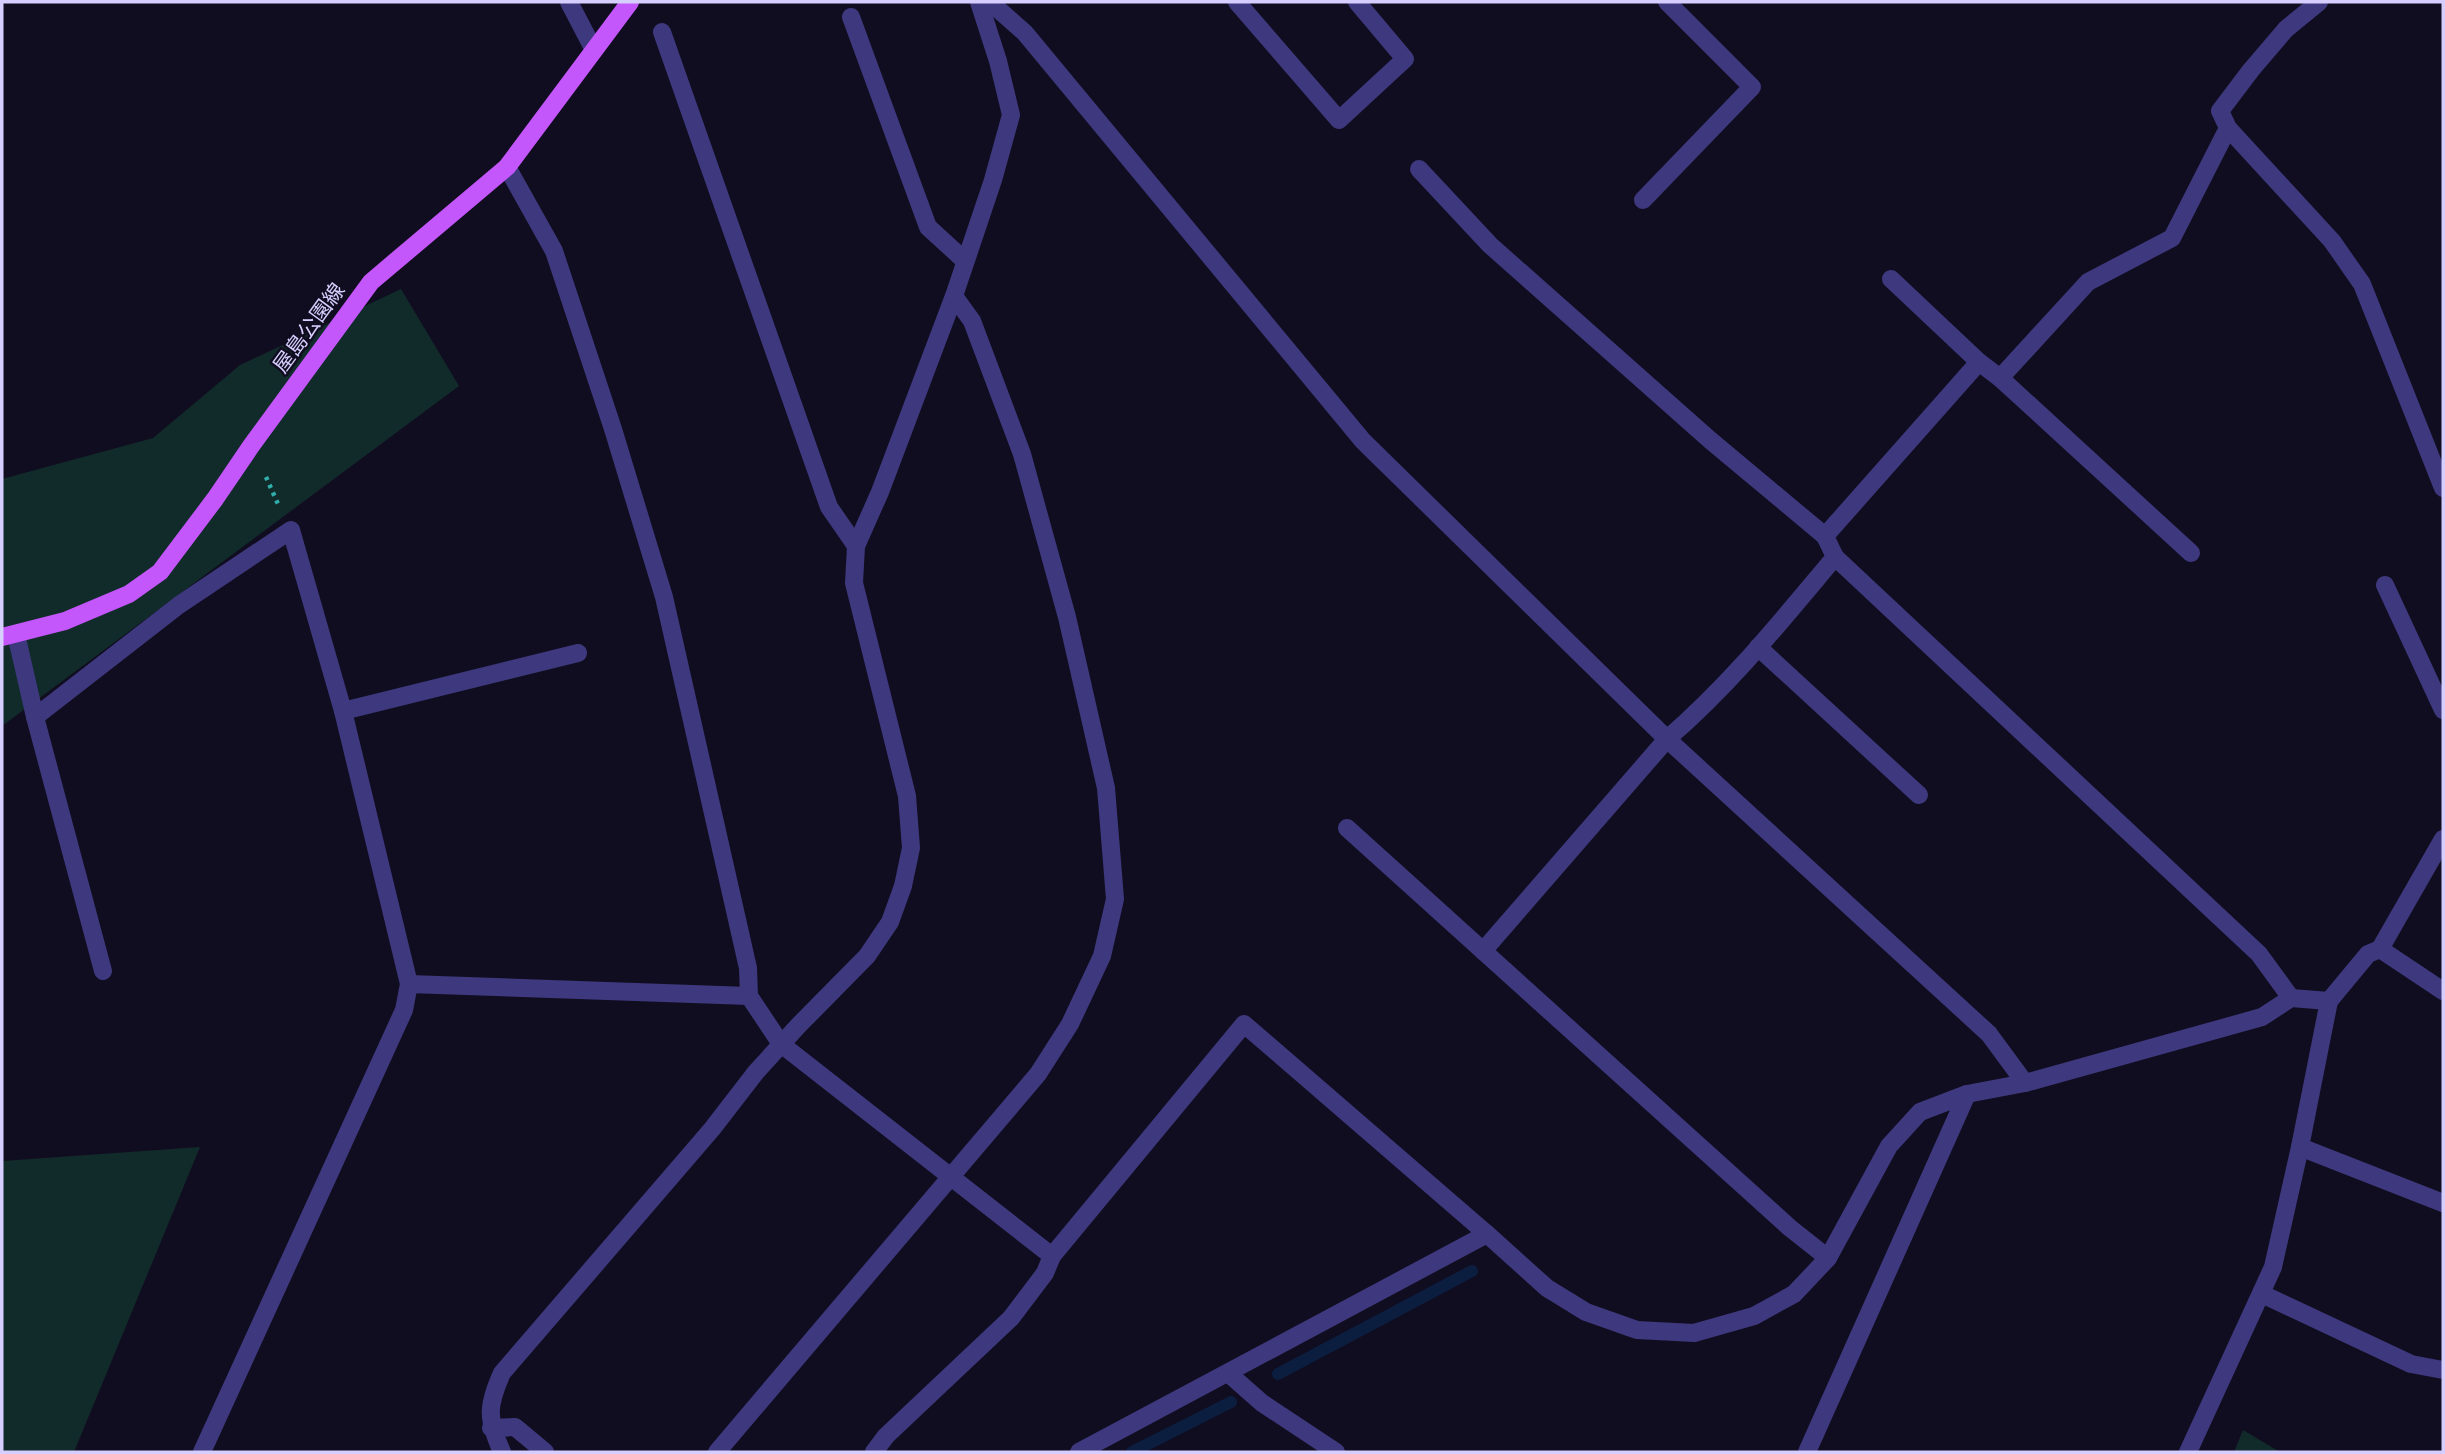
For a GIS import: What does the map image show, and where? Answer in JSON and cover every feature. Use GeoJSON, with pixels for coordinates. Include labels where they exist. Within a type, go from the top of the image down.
{"type":"FeatureCollection","features":[{"type":"Feature","properties":{"kind":"main road","name":"屋島公園線"},"geometry":{"type":"LineString","coordinates":[[9,636],[65,621],[128,594],[160,572],[371,282],[507,167],[630,2]]}},
{"type":"Feature","properties":{"kind":"street"},"geometry":{"type":"LineString","coordinates":[[569,2],[594,50]]}},
{"type":"Feature","properties":{"kind":"street"},"geometry":{"type":"LineString","coordinates":[[502,1452],[491,1428],[491,1397],[502,1373],[712,1129],[780,1044],[867,956],[890,922],[903,886],[911,848],[907,796],[854,583],[856,546],[880,492],[954,296],[993,180],[1011,115],[998,61],[979,2]]}},
{"type":"Feature","properties":{"kind":"street"},"geometry":{"type":"LineString","coordinates":[[990,2],[1025,33],[1363,441],[1667,739],[1989,1034],[2025,1083]]}},
{"type":"Feature","properties":{"kind":"street"},"geometry":{"type":"LineString","coordinates":[[1237,2],[1339,120],[1405,59],[1357,2]]}},
{"type":"Feature","properties":{"kind":"street"},"geometry":{"type":"LineString","coordinates":[[1643,200],[1752,87],[1667,2]]}},
{"type":"Feature","properties":{"kind":"street"},"geometry":{"type":"LineString","coordinates":[[2319,2],[2286,29],[2220,111],[2228,128],[2332,241],[2362,284],[2443,488]]}},
{"type":"Feature","properties":{"kind":"street"},"geometry":{"type":"LineString","coordinates":[[851,17],[928,227],[964,260]]}},
{"type":"Feature","properties":{"kind":"street"},"geometry":{"type":"LineString","coordinates":[[662,32],[829,507],[856,546]]}},
{"type":"Feature","properties":{"kind":"street"},"geometry":{"type":"LineString","coordinates":[[2000,378],[2088,282],[2172,238],[2228,128]]}},
{"type":"Feature","properties":{"kind":"street"},"geometry":{"type":"LineString","coordinates":[[507,167],[554,251],[613,429],[664,597],[748,968],[749,996],[780,1044],[1052,1256]]}},
{"type":"Feature","properties":{"kind":"street"},"geometry":{"type":"LineString","coordinates":[[1419,169],[1490,245],[1710,440],[1825,536],[1835,557],[2259,954],[2291,998]]}},
{"type":"Feature","properties":{"kind":"street"},"geometry":{"type":"LineString","coordinates":[[1891,279],[2191,553]]}},
{"type":"Feature","properties":{"kind":"street"},"geometry":{"type":"LineString","coordinates":[[717,1452],[1038,1074],[1070,1024],[1102,956],[1115,899],[1106,788],[1063,604],[1022,454],[972,320],[954,296]]}},
{"type":"Feature","properties":{"kind":"street"},"geometry":{"type":"LineString","coordinates":[[1825,536],[1979,362]]}},
{"type":"Feature","properties":{"kind":"street"},"geometry":{"type":"LineString","coordinates":[[35,717],[179,605],[291,530],[342,712],[409,984],[404,1010],[202,1452]]}},
{"type":"Feature","properties":{"kind":"street"},"geometry":{"type":"LineString","coordinates":[[1483,951],[1667,739],[1698,713],[1835,557]]}},
{"type":"Feature","properties":{"kind":"street"},"geometry":{"type":"LineString","coordinates":[[2385,585],[2443,710]]}},
{"type":"Feature","properties":{"kind":"street"},"geometry":{"type":"LineString","coordinates":[[9,636],[35,717],[103,971]]}},
{"type":"Feature","properties":{"kind":"street"},"geometry":{"type":"LineString","coordinates":[[1758,647],[1919,795]]}},
{"type":"Feature","properties":{"kind":"street"},"geometry":{"type":"LineString","coordinates":[[342,712],[578,653]]}},
{"type":"Feature","properties":{"kind":"street"},"geometry":{"type":"LineString","coordinates":[[1347,828],[1790,1228],[1828,1258]]}},
{"type":"Feature","properties":{"kind":"street"},"geometry":{"type":"LineString","coordinates":[[2188,1452],[2273,1267],[2329,1001],[2368,954],[2380,949],[2443,839]]}},
{"type":"Feature","properties":{"kind":"street"},"geometry":{"type":"LineString","coordinates":[[2380,949],[2443,991]]}},
{"type":"Feature","properties":{"kind":"street"},"geometry":{"type":"LineString","coordinates":[[409,984],[749,996]]}},
{"type":"Feature","properties":{"kind":"street"},"geometry":{"type":"LineString","coordinates":[[874,1452],[886,1436],[1011,1318],[1045,1273],[1052,1256],[1244,1024],[1547,1288],[1586,1312],[1637,1330],[1694,1333],[1755,1316],[1794,1294],[1828,1258],[1889,1146],[1920,1112],[1967,1094],[2025,1083],[2262,1017],[2291,998],[2329,1001]]}},
{"type":"Feature","properties":{"kind":"street"},"geometry":{"type":"LineString","coordinates":[[1807,1452],[1967,1094]]}},
{"type":"Feature","properties":{"kind":"street"},"geometry":{"type":"LineString","coordinates":[[2300,1147],[2443,1203]]}},
{"type":"Feature","properties":{"kind":"street"},"geometry":{"type":"LineString","coordinates":[[1079,1452],[1487,1234]]}},
{"type":"Feature","properties":{"kind":"street"},"geometry":{"type":"LineString","coordinates":[[2262,1294],[2411,1364],[2443,1370]]}},
{"type":"Feature","properties":{"kind":"street"},"geometry":{"type":"LineString","coordinates":[[1228,1373],[1262,1403],[1336,1452]]}},
{"type":"Feature","properties":{"kind":"street"},"geometry":{"type":"LineString","coordinates":[[491,1428],[515,1427],[545,1452]]}},
{"type":"Feature","properties":{"kind":"path"},"geometry":{"type":"LineString","coordinates":[[251,446],[291,530]]}},
{"type":"Feature","properties":{"kind":"green space"},"geometry":{"type":"Polygon","coordinates":[[[401,289],[459,386],[2,726],[2,479],[153,438],[240,365],[401,289]]]}},
{"type":"Feature","properties":{"kind":"green space"},"geometry":{"type":"Polygon","coordinates":[[[200,1147],[74,1452],[2,1452],[2,1161],[200,1147]]]}},
{"type":"Feature","properties":{"kind":"green space"},"geometry":{"type":"Polygon","coordinates":[[[2243,1430],[2280,1452],[2234,1452],[2243,1430]]]}},
{"type":"Feature","properties":{"kind":"waterway"},"geometry":{"type":"LineString","coordinates":[[1278,1374],[1472,1271]]}},
{"type":"Feature","properties":{"kind":"waterway"},"geometry":{"type":"LineString","coordinates":[[1132,1452],[1231,1402]]}}]}
